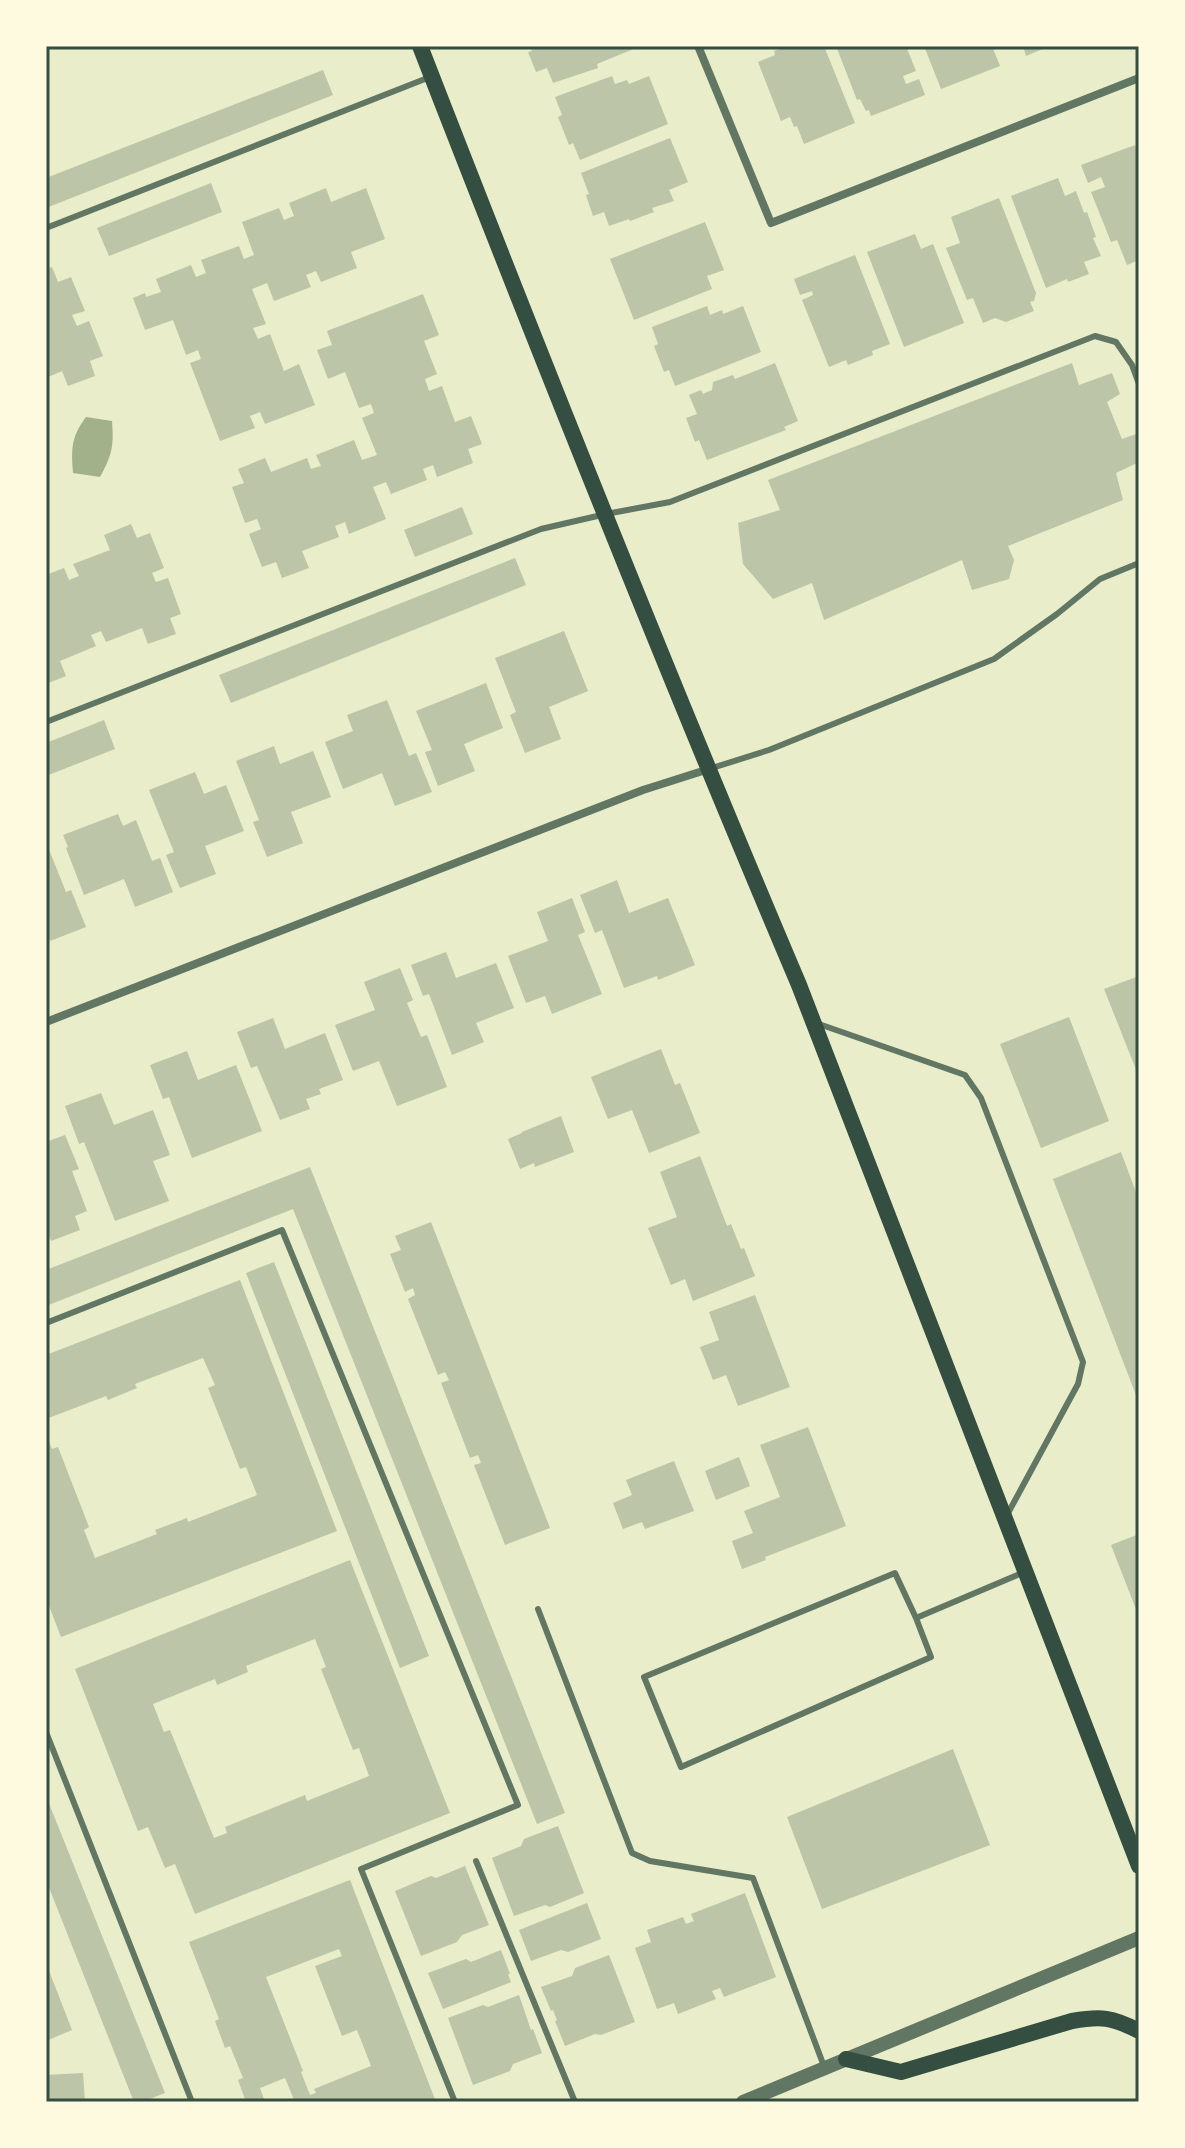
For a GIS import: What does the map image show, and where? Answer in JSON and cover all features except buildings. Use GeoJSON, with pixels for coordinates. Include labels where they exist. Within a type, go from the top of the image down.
{"type":"FeatureCollection","features":[{"type":"Feature","properties":{"kind":"main road"},"geometry":{"type":"LineString","coordinates":[[420,46],[813,1022],[1139,1866]]}},
{"type":"Feature","properties":{"kind":"main road"},"geometry":{"type":"LineString","coordinates":[[846,2059],[901,2072],[1092,2017],[1116,2019],[1139,2031]]}},
{"type":"Feature","properties":{"kind":"street"},"geometry":{"type":"LineString","coordinates":[[698,46],[771,223],[1139,78]]}},
{"type":"Feature","properties":{"kind":"street"},"geometry":{"type":"LineString","coordinates":[[46,1022],[643,790],[709,769]]}},
{"type":"Feature","properties":{"kind":"street"},"geometry":{"type":"LineString","coordinates":[[743,2102],[1139,1938]]}},
{"type":"Feature","properties":{"kind":"lane"},"geometry":{"type":"LineString","coordinates":[[46,228],[432,76]]}},
{"type":"Feature","properties":{"kind":"lane"},"geometry":{"type":"LineString","coordinates":[[46,722],[541,529],[670,502],[1095,336],[1116,342],[1135,363],[1139,384]]}},
{"type":"Feature","properties":{"kind":"lane"},"geometry":{"type":"LineString","coordinates":[[709,769],[769,750],[994,659],[1100,579],[1139,563]]}},
{"type":"Feature","properties":{"kind":"lane"},"geometry":{"type":"LineString","coordinates":[[813,1022],[965,1075],[981,1098],[1083,1362],[1078,1384],[1005,1518]]}},
{"type":"Feature","properties":{"kind":"lane"},"geometry":{"type":"LineString","coordinates":[[46,1323],[282,1230],[518,1805],[361,1869],[455,2102]]}},
{"type":"Feature","properties":{"kind":"lane"},"geometry":{"type":"LineString","coordinates":[[916,1618],[1025,1571]]}},
{"type":"Feature","properties":{"kind":"lane"},"geometry":{"type":"LineString","coordinates":[[895,1573],[916,1618],[931,1657],[681,1767],[644,1677],[895,1573]]}},
{"type":"Feature","properties":{"kind":"lane"},"geometry":{"type":"LineString","coordinates":[[538,1609],[632,1853],[650,1861],[753,1878],[825,2069]]}},
{"type":"Feature","properties":{"kind":"lane"},"geometry":{"type":"LineString","coordinates":[[46,1732],[192,2102]]}},
{"type":"Feature","properties":{"kind":"lane"},"geometry":{"type":"LineString","coordinates":[[476,1861],[575,2102]]}},
{"type":"Feature","properties":{"kind":"shaded area"},"geometry":{"type":"Polygon","coordinates":[[[86,417],[112,421],[111,450],[100,477],[73,473],[73,444],[86,417]]]}}]}
